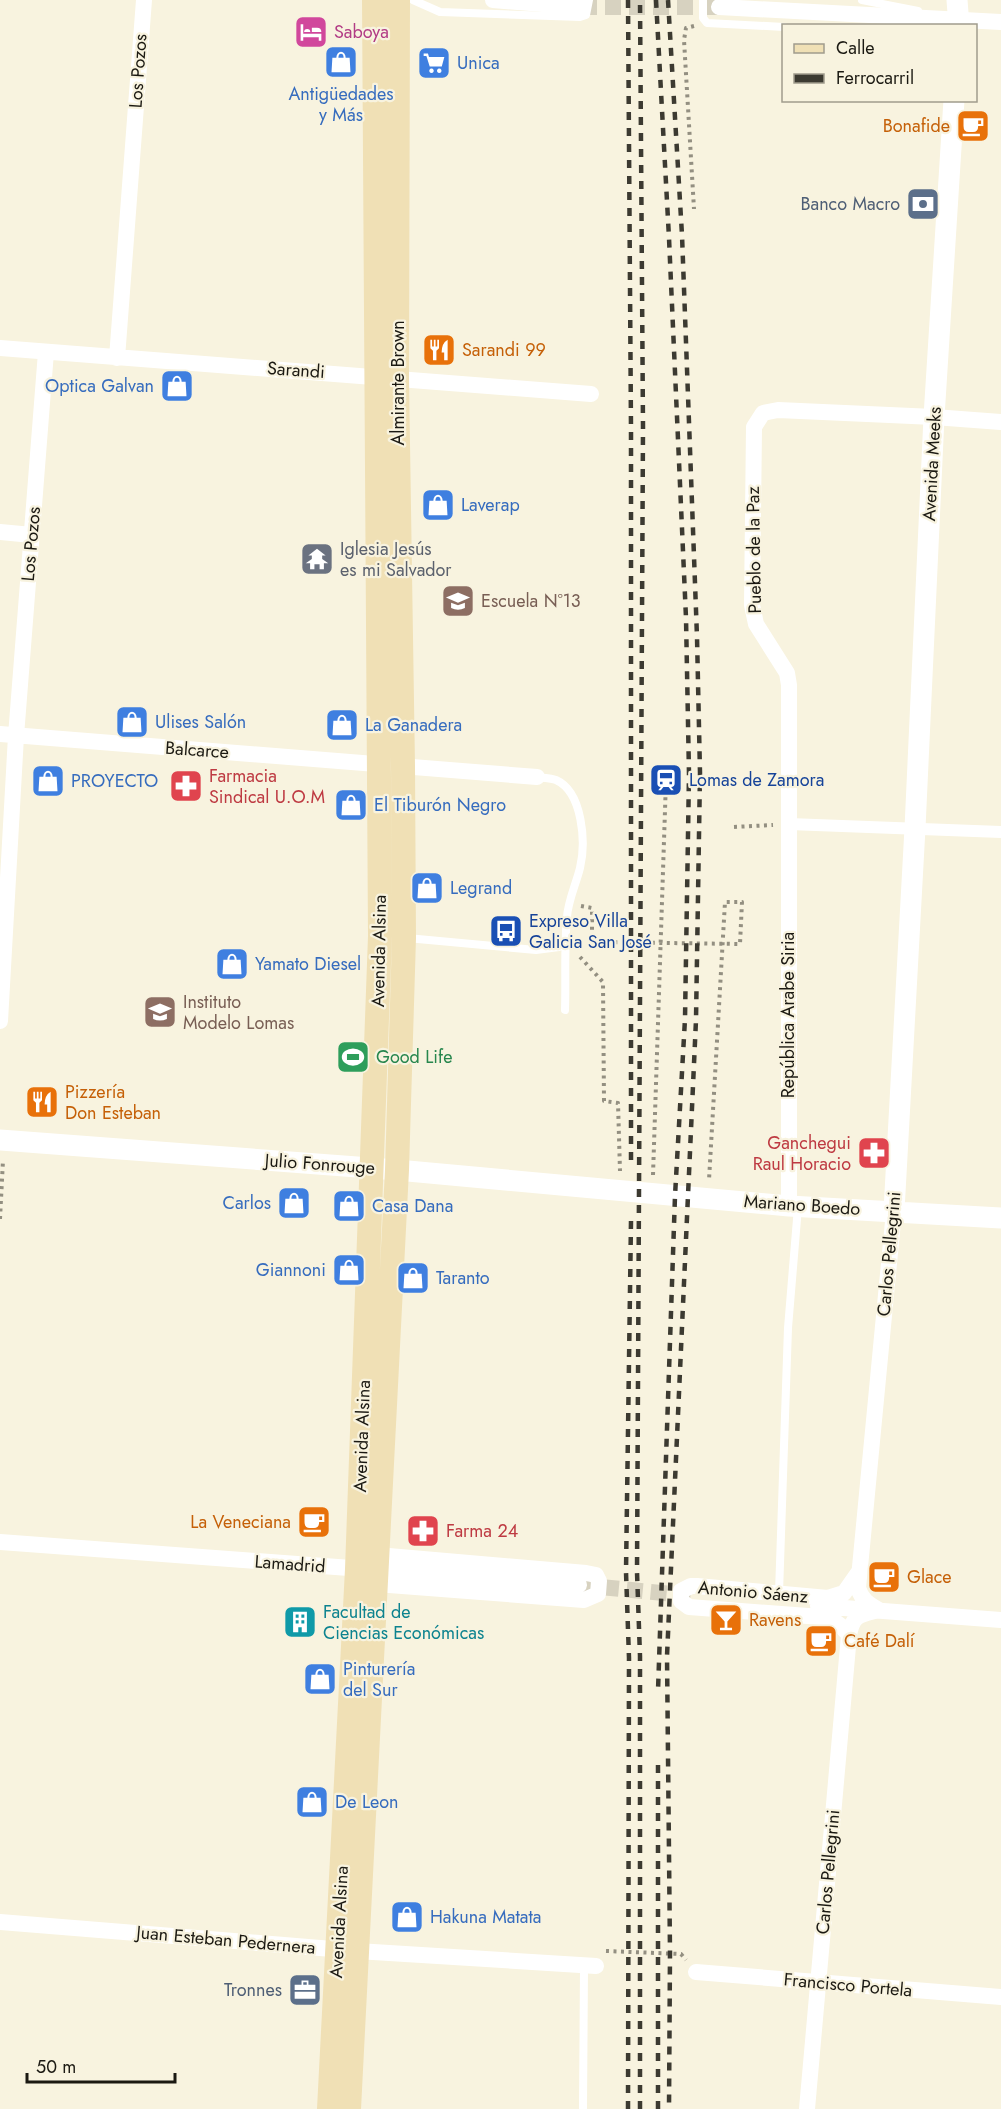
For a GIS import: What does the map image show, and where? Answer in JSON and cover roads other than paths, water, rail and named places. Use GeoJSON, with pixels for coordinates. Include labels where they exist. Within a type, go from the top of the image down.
{"type":"FeatureCollection","features":[{"type":"Feature","properties":{"kind":"main road","name":"Almirante Brown"},"geometry":{"type":"LineString","coordinates":[[374,0],[386,377],[392,765]]}},
{"type":"Feature","properties":{"kind":"main road","name":"Almirante Brown"},"geometry":{"type":"LineString","coordinates":[[386,377],[398,0]]}},
{"type":"Feature","properties":{"kind":"main road","name":"Avenida Alsina"},"geometry":{"type":"LineString","coordinates":[[372,1569],[372,1169],[380,936],[392,765]]}},
{"type":"Feature","properties":{"kind":"main road","name":"Avenida Alsina"},"geometry":{"type":"LineString","coordinates":[[329,2109],[347,1950],[397,1170],[404,938],[392,765]]}},
{"type":"Feature","properties":{"kind":"main road","name":"Avenida Alsina"},"geometry":{"type":"LineString","coordinates":[[347,1950],[349,2109]]}},
{"type":"Feature","properties":{"kind":"street","name":"Los Pozos"},"geometry":{"type":"LineString","coordinates":[[117,358],[144,0]]}},
{"type":"Feature","properties":{"kind":"street"},"geometry":{"type":"LineString","coordinates":[[493,0],[585,3]]}},
{"type":"Feature","properties":{"kind":"street"},"geometry":{"type":"LineString","coordinates":[[719,7],[959,15],[1001,22]]}},
{"type":"Feature","properties":{"kind":"street","name":"Avenida Meeks"},"geometry":{"type":"LineString","coordinates":[[915,828],[934,417],[954,102]]}},
{"type":"Feature","properties":{"kind":"street","name":"Sarandi"},"geometry":{"type":"LineString","coordinates":[[0,348],[591,394]]}},
{"type":"Feature","properties":{"kind":"street","name":"Los Pozos"},"geometry":{"type":"LineString","coordinates":[[0,1020],[8,735],[32,535],[46,352]]}},
{"type":"Feature","properties":{"kind":"street","name":"Pueblo de la Paz"},"geometry":{"type":"LineString","coordinates":[[789,824],[788,672],[756,624],[752,605],[753,427],[763,413],[778,410],[934,417]]}},
{"type":"Feature","properties":{"kind":"street"},"geometry":{"type":"LineString","coordinates":[[934,417],[1001,422]]}},
{"type":"Feature","properties":{"kind":"street"},"geometry":{"type":"LineString","coordinates":[[0,532],[32,535]]}},
{"type":"Feature","properties":{"kind":"street","name":"Balcarce"},"geometry":{"type":"LineString","coordinates":[[8,735],[537,777]]}},
{"type":"Feature","properties":{"kind":"street"},"geometry":{"type":"LineString","coordinates":[[789,824],[1001,832]]}},
{"type":"Feature","properties":{"kind":"street","name":"República Arabe Siria"},"geometry":{"type":"LineString","coordinates":[[789,824],[793,1206]]}},
{"type":"Feature","properties":{"kind":"street","name":"Carlos Pellegrini"},"geometry":{"type":"LineString","coordinates":[[879,1610],[867,1604],[858,1588],[894,1211],[915,828]]}},
{"type":"Feature","properties":{"kind":"street","name":"Julio Fonrouge"},"geometry":{"type":"LineString","coordinates":[[3,1140],[397,1170],[638,1193]]}},
{"type":"Feature","properties":{"kind":"street","name":"Mariano Boedo"},"geometry":{"type":"LineString","coordinates":[[638,1193],[793,1206],[1001,1218]]}},
{"type":"Feature","properties":{"kind":"street","name":"Lamadrid"},"geometry":{"type":"LineString","coordinates":[[0,1542],[579,1585]]}},
{"type":"Feature","properties":{"kind":"street","name":"Lamadrid"},"geometry":{"type":"LineString","coordinates":[[372,1569],[586,1572],[596,1575],[599,1581],[598,1594],[584,1600],[372,1569]]}},
{"type":"Feature","properties":{"kind":"street","name":"Antonio Sáenz"},"geometry":{"type":"LineString","coordinates":[[849,1635],[841,1624],[821,1617],[689,1607],[681,1601],[681,1591],[691,1586],[828,1598],[838,1596],[848,1588],[859,1572]]}},
{"type":"Feature","properties":{"kind":"street","name":"Antonio Sáenz"},"geometry":{"type":"LineString","coordinates":[[694,1596],[1001,1620]]}},
{"type":"Feature","properties":{"kind":"street"},"geometry":{"type":"LineString","coordinates":[[849,1635],[855,1618],[879,1610]]}},
{"type":"Feature","properties":{"kind":"street","name":"Carlos Pellegrini"},"geometry":{"type":"LineString","coordinates":[[807,2109],[849,1635]]}},
{"type":"Feature","properties":{"kind":"street","name":"Juan Esteban Pedernera"},"geometry":{"type":"LineString","coordinates":[[0,1922],[347,1950],[590,1966]]}},
{"type":"Feature","properties":{"kind":"street","name":"Francisco Portela"},"geometry":{"type":"LineString","coordinates":[[696,1972],[1001,1997]]}},
{"type":"Feature","properties":{"kind":"lane"},"geometry":{"type":"LineString","coordinates":[[413,0],[440,12],[580,17],[586,15],[585,3]]}},
{"type":"Feature","properties":{"kind":"lane"},"geometry":{"type":"LineString","coordinates":[[703,0],[703,18],[707,23],[782,27]]}},
{"type":"Feature","properties":{"kind":"lane"},"geometry":{"type":"LineString","coordinates":[[862,0],[959,15]]}},
{"type":"Feature","properties":{"kind":"lane"},"geometry":{"type":"LineString","coordinates":[[919,24],[959,15]]}},
{"type":"Feature","properties":{"kind":"lane"},"geometry":{"type":"LineString","coordinates":[[537,777],[556,780],[566,788],[572,794],[580,813],[581,866],[567,915],[565,1010]]}},
{"type":"Feature","properties":{"kind":"lane"},"geometry":{"type":"LineString","coordinates":[[380,936],[536,950],[559,947],[567,943]]}},
{"type":"Feature","properties":{"kind":"lane"},"geometry":{"type":"LineString","coordinates":[[779,1593],[793,1206]]}},
{"type":"Feature","properties":{"kind":"lane"},"geometry":{"type":"LineString","coordinates":[[584,2109],[590,1966]]}},
{"type":"Feature","properties":{"kind":"tunnel"},"geometry":{"type":"LineString","coordinates":[[581,7],[719,7]]}},
{"type":"Feature","properties":{"kind":"tunnel"},"geometry":{"type":"LineString","coordinates":[[579,1585],[694,1596]]}},
{"type":"Feature","properties":{"kind":"railway"},"geometry":{"type":"LineString","coordinates":[[628,0],[631,429],[631,1167]]}},
{"type":"Feature","properties":{"kind":"railway"},"geometry":{"type":"LineString","coordinates":[[640,0],[643,427],[637,1572],[640,1656],[640,2109]]}},
{"type":"Feature","properties":{"kind":"railway"},"geometry":{"type":"LineString","coordinates":[[656,0],[686,618],[689,774],[685,1019],[675,1196],[658,1691]]}},
{"type":"Feature","properties":{"kind":"railway"},"geometry":{"type":"LineString","coordinates":[[668,0],[682,235],[700,773],[696,1020],[667,1656],[669,2109]]}},
{"type":"Feature","properties":{"kind":"railway"},"geometry":{"type":"LineString","coordinates":[[628,2109],[629,1658],[626,1572],[631,1221]]}},
{"type":"Feature","properties":{"kind":"railway"},"geometry":{"type":"LineString","coordinates":[[658,1757],[658,2109]]}},
{"type":"Feature","properties":{"kind":"place","name":"Saboya"},"geometry":{"type":"Point","coordinates":[311,32]}},
{"type":"Feature","properties":{"kind":"place","name":"Antigüedades y Más"},"geometry":{"type":"Point","coordinates":[341,62]}},
{"type":"Feature","properties":{"kind":"place","name":"Unica"},"geometry":{"type":"Point","coordinates":[434,63]}},
{"type":"Feature","properties":{"kind":"place","name":"Bonafide"},"geometry":{"type":"Point","coordinates":[973,126]}},
{"type":"Feature","properties":{"kind":"place","name":"Banco Macro"},"geometry":{"type":"Point","coordinates":[923,204]}},
{"type":"Feature","properties":{"kind":"place","name":"Sarandi 99"},"geometry":{"type":"Point","coordinates":[439,350]}},
{"type":"Feature","properties":{"kind":"place","name":"Optica Galvan"},"geometry":{"type":"Point","coordinates":[177,386]}},
{"type":"Feature","properties":{"kind":"place","name":"Laverap"},"geometry":{"type":"Point","coordinates":[438,505]}},
{"type":"Feature","properties":{"kind":"place","name":"Iglesia Jesús es mi Salvador"},"geometry":{"type":"Point","coordinates":[317,559]}},
{"type":"Feature","properties":{"kind":"place","name":"Escuela Nº13"},"geometry":{"type":"Point","coordinates":[458,601]}},
{"type":"Feature","properties":{"kind":"place","name":"Ulises Salón"},"geometry":{"type":"Point","coordinates":[132,722]}},
{"type":"Feature","properties":{"kind":"place","name":"La Ganadera"},"geometry":{"type":"Point","coordinates":[342,725]}},
{"type":"Feature","properties":{"kind":"place","name":"Lomas de Zamora"},"geometry":{"type":"Point","coordinates":[666,780]}},
{"type":"Feature","properties":{"kind":"place","name":"PROYECTO"},"geometry":{"type":"Point","coordinates":[48,781]}},
{"type":"Feature","properties":{"kind":"place","name":"Farmacia Sindical U.O.M"},"geometry":{"type":"Point","coordinates":[186,786]}},
{"type":"Feature","properties":{"kind":"place","name":"El Tiburón Negro"},"geometry":{"type":"Point","coordinates":[351,805]}},
{"type":"Feature","properties":{"kind":"place","name":"Legrand"},"geometry":{"type":"Point","coordinates":[427,888]}},
{"type":"Feature","properties":{"kind":"place","name":"Expreso Villa Galicia San José"},"geometry":{"type":"Point","coordinates":[506,931]}},
{"type":"Feature","properties":{"kind":"place","name":"Yamato Diesel"},"geometry":{"type":"Point","coordinates":[232,964]}},
{"type":"Feature","properties":{"kind":"place","name":"Instituto Modelo Lomas"},"geometry":{"type":"Point","coordinates":[160,1012]}},
{"type":"Feature","properties":{"kind":"place","name":"Good Life"},"geometry":{"type":"Point","coordinates":[353,1057]}},
{"type":"Feature","properties":{"kind":"place","name":"Pizzería Don Esteban"},"geometry":{"type":"Point","coordinates":[42,1102]}},
{"type":"Feature","properties":{"kind":"place","name":"Ganchegui Raul Horacio"},"geometry":{"type":"Point","coordinates":[874,1153]}},
{"type":"Feature","properties":{"kind":"place","name":"Carlos"},"geometry":{"type":"Point","coordinates":[294,1203]}},
{"type":"Feature","properties":{"kind":"place","name":"Casa Dana"},"geometry":{"type":"Point","coordinates":[349,1206]}},
{"type":"Feature","properties":{"kind":"place","name":"Giannoni"},"geometry":{"type":"Point","coordinates":[349,1270]}},
{"type":"Feature","properties":{"kind":"place","name":"Taranto"},"geometry":{"type":"Point","coordinates":[413,1278]}},
{"type":"Feature","properties":{"kind":"place","name":"La Veneciana"},"geometry":{"type":"Point","coordinates":[314,1522]}},
{"type":"Feature","properties":{"kind":"place","name":"Farma 24"},"geometry":{"type":"Point","coordinates":[423,1531]}},
{"type":"Feature","properties":{"kind":"place","name":"Glace"},"geometry":{"type":"Point","coordinates":[884,1577]}},
{"type":"Feature","properties":{"kind":"place","name":"Ravens"},"geometry":{"type":"Point","coordinates":[726,1620]}},
{"type":"Feature","properties":{"kind":"place","name":"Facultad de Ciencias Económicas"},"geometry":{"type":"Point","coordinates":[300,1622]}},
{"type":"Feature","properties":{"kind":"place","name":"Café Dalí"},"geometry":{"type":"Point","coordinates":[821,1641]}},
{"type":"Feature","properties":{"kind":"place","name":"Pinturería del Sur"},"geometry":{"type":"Point","coordinates":[320,1679]}},
{"type":"Feature","properties":{"kind":"place","name":"De Leon"},"geometry":{"type":"Point","coordinates":[312,1802]}},
{"type":"Feature","properties":{"kind":"place","name":"Hakuna Matata"},"geometry":{"type":"Point","coordinates":[407,1917]}},
{"type":"Feature","properties":{"kind":"place","name":"Tronnes"},"geometry":{"type":"Point","coordinates":[305,1990]}}]}
